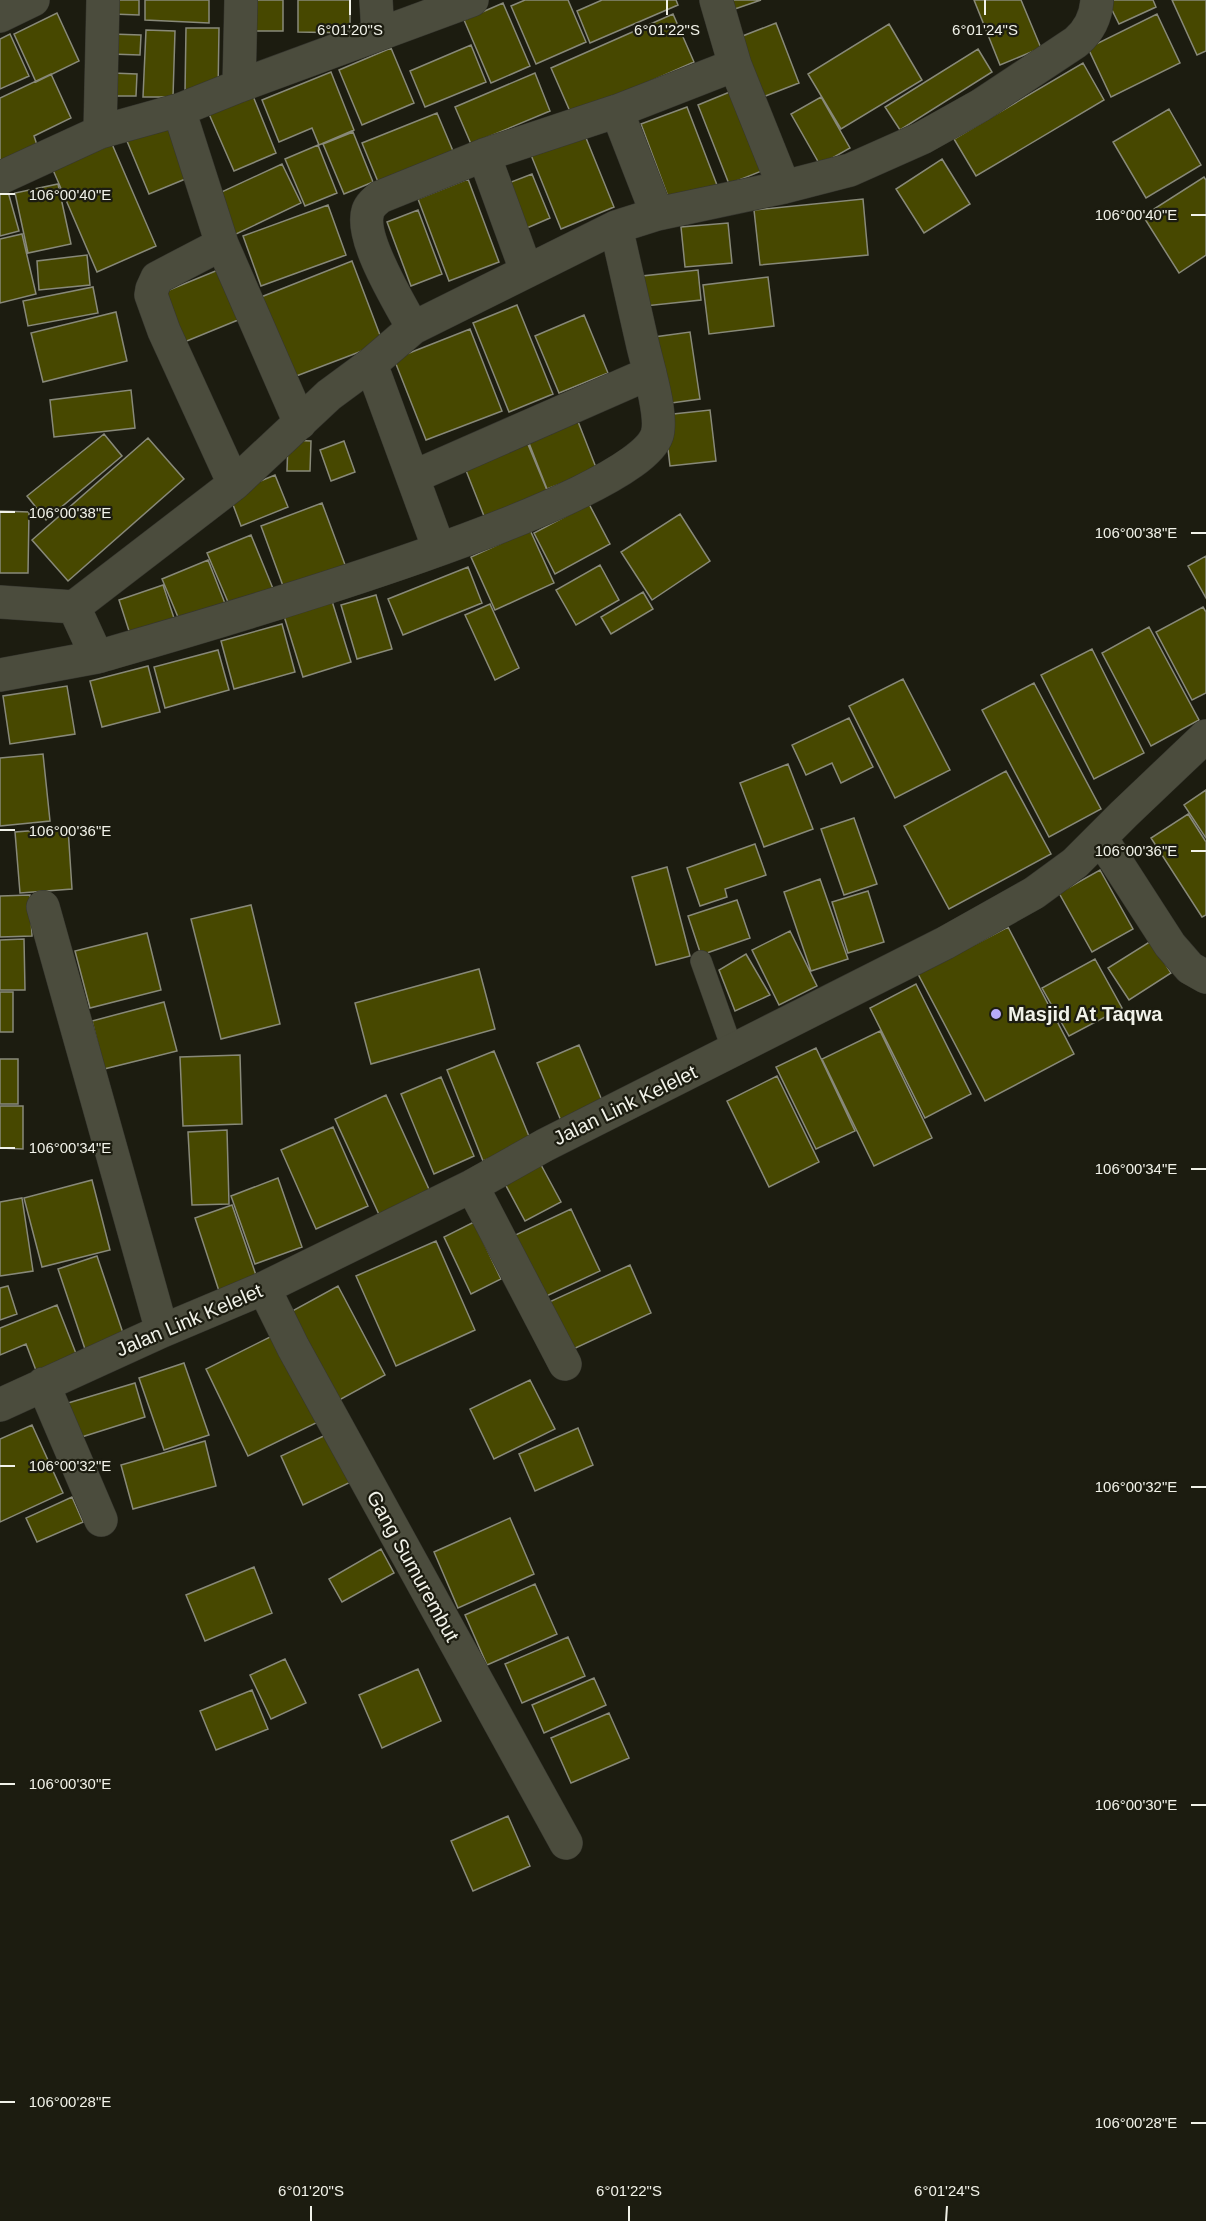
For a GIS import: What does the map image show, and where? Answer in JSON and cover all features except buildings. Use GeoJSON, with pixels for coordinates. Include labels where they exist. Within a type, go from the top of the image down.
{"type":"FeatureCollection","features":[{"type":"Feature","properties":{"kind":"street"},"geometry":{"type":"LineString","coordinates":[[0,16],[33,0]]}},
{"type":"Feature","properties":{"kind":"street"},"geometry":{"type":"LineString","coordinates":[[100,132],[103,0]]}},
{"type":"Feature","properties":{"kind":"street"},"geometry":{"type":"LineString","coordinates":[[238,86],[241,0]]}},
{"type":"Feature","properties":{"kind":"street"},"geometry":{"type":"LineString","coordinates":[[376,0],[378,34]]}},
{"type":"Feature","properties":{"kind":"street"},"geometry":{"type":"LineString","coordinates":[[0,178],[100,132],[179,110],[472,0]]}},
{"type":"Feature","properties":{"kind":"street"},"geometry":{"type":"LineString","coordinates":[[716,0],[735,64],[784,187]]}},
{"type":"Feature","properties":{"kind":"street"},"geometry":{"type":"LineString","coordinates":[[0,602],[74,607],[234,484],[329,395],[371,364],[413,328],[616,227],[657,214],[784,187],[850,170],[922,138],[1035,71],[1083,36],[1092,22],[1097,0]]}},
{"type":"Feature","properties":{"kind":"street"},"geometry":{"type":"LineString","coordinates":[[413,328],[373,250],[367,233],[368,210],[380,197],[484,155],[617,111],[735,64]]}},
{"type":"Feature","properties":{"kind":"street"},"geometry":{"type":"LineString","coordinates":[[179,110],[222,244],[300,423]]}},
{"type":"Feature","properties":{"kind":"street"},"geometry":{"type":"LineString","coordinates":[[617,111],[657,214]]}},
{"type":"Feature","properties":{"kind":"street"},"geometry":{"type":"LineString","coordinates":[[484,155],[526,270]]}},
{"type":"Feature","properties":{"kind":"street"},"geometry":{"type":"LineString","coordinates":[[0,675],[97,657],[334,587],[522,518],[602,481],[640,458],[653,442],[658,429],[658,413],[616,227]]}},
{"type":"Feature","properties":{"kind":"street"},"geometry":{"type":"LineString","coordinates":[[222,244],[157,278],[151,295],[164,331],[234,484]]}},
{"type":"Feature","properties":{"kind":"street"},"geometry":{"type":"LineString","coordinates":[[371,364],[438,549]]}},
{"type":"Feature","properties":{"kind":"street"},"geometry":{"type":"LineString","coordinates":[[413,477],[650,373]]}},
{"type":"Feature","properties":{"kind":"street"},"geometry":{"type":"LineString","coordinates":[[74,607],[97,657]]}},
{"type":"Feature","properties":{"kind":"street","name":"Jalan Link Kelelet"},"geometry":{"type":"LineString","coordinates":[[0,1405],[162,1331],[264,1288],[472,1186],[545,1144],[945,943],[1034,893],[1075,863],[1206,736]]}},
{"type":"Feature","properties":{"kind":"street"},"geometry":{"type":"LineString","coordinates":[[1101,838],[1170,945],[1190,968],[1206,977]]}},
{"type":"Feature","properties":{"kind":"street"},"geometry":{"type":"LineString","coordinates":[[43,908],[162,1331]]}},
{"type":"Feature","properties":{"kind":"street"},"geometry":{"type":"LineString","coordinates":[[472,1186],[566,1364]]}},
{"type":"Feature","properties":{"kind":"street","name":"Gang Sumurembut"},"geometry":{"type":"LineString","coordinates":[[264,1288],[292,1347],[566,1843]]}},
{"type":"Feature","properties":{"kind":"street"},"geometry":{"type":"LineString","coordinates":[[43,1384],[101,1520]]}},
{"type":"Feature","properties":{"kind":"lane"},"geometry":{"type":"LineString","coordinates":[[700,961],[733,1051]]}},
{"type":"Feature","properties":{"kind":"place","name":"Masjid At Taqwa"},"geometry":{"type":"Point","coordinates":[996,1014]}}]}
